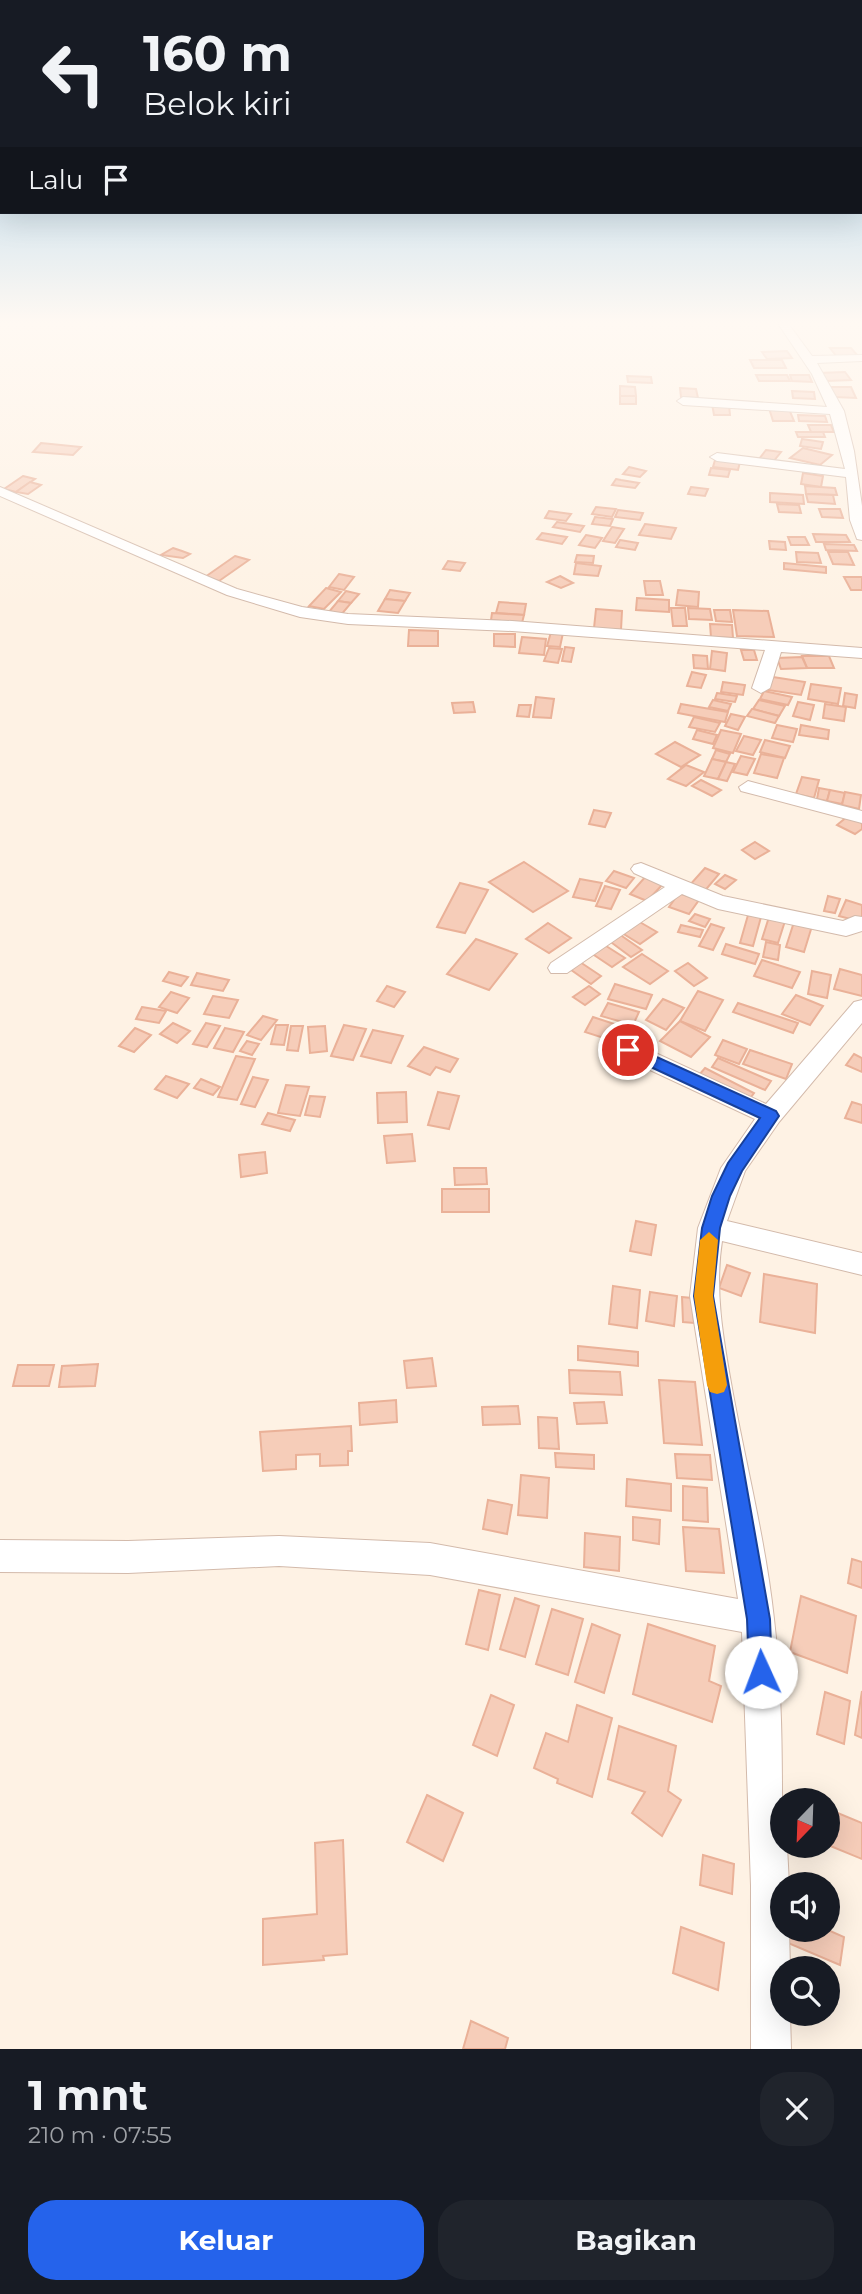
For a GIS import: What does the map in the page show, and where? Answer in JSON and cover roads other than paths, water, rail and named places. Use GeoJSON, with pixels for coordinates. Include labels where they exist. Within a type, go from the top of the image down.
{"type":"FeatureCollection","features":[{"type":"Feature","properties":{"kind":"street"},"geometry":{"type":"LineString","coordinates":[[839,418],[852,474],[856,518],[862,536]]}},
{"type":"Feature","properties":{"kind":"street"},"geometry":{"type":"LineString","coordinates":[[717,457],[852,474]]}},
{"type":"Feature","properties":{"kind":"street"},"geometry":{"type":"LineString","coordinates":[[0,491],[232,592],[300,612],[348,619],[512,626],[862,653]]}},
{"type":"Feature","properties":{"kind":"street"},"geometry":{"type":"LineString","coordinates":[[761,688],[774,647]]}},
{"type":"Feature","properties":{"kind":"street"},"geometry":{"type":"LineString","coordinates":[[748,787],[862,817]]}},
{"type":"Feature","properties":{"kind":"street"},"geometry":{"type":"LineString","coordinates":[[641,869],[718,902],[846,929],[852,923],[862,924]]}},
{"type":"Feature","properties":{"kind":"street"},"geometry":{"type":"LineString","coordinates":[[559,968],[647,911],[681,885]]}},
{"type":"Feature","properties":{"kind":"street"},"geometry":{"type":"LineString","coordinates":[[771,2049],[770,1885],[758,1619],[704,1296],[711,1228],[734,1168],[770,1116],[862,1008]]}},
{"type":"Feature","properties":{"kind":"street"},"geometry":{"type":"LineString","coordinates":[[628,1050],[770,1116]]}},
{"type":"Feature","properties":{"kind":"street"},"geometry":{"type":"LineString","coordinates":[[711,1228],[862,1264]]}},
{"type":"Feature","properties":{"kind":"street"},"geometry":{"type":"LineString","coordinates":[[0,1556],[128,1557],[279,1551],[430,1559],[758,1619]]}}]}
